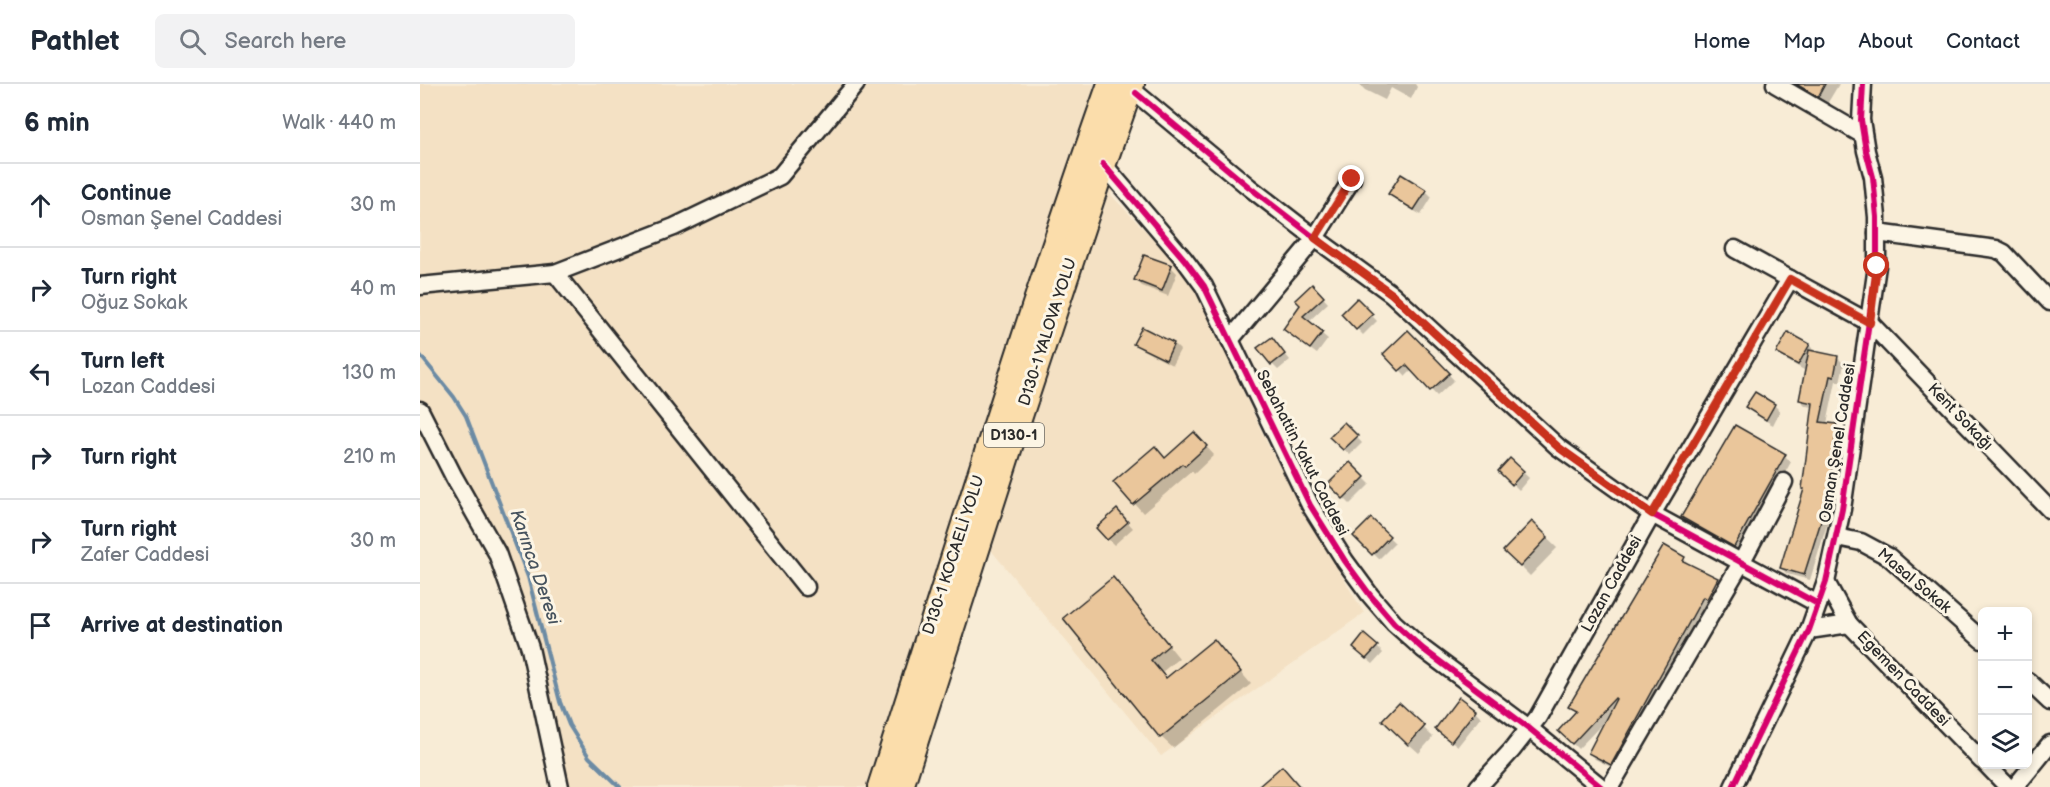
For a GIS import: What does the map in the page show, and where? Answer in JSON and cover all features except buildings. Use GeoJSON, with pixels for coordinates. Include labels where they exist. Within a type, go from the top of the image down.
{"type":"FeatureCollection","features":[{"type":"Feature","properties":{"kind":"highway","name":"D130-1 KOCAELİ YOLU"},"geometry":{"type":"LineString","coordinates":[[880,787],[1064,213],[1110,84]]}},
{"type":"Feature","properties":{"kind":"highway","name":"D130-1 YALOVA YOLU"},"geometry":{"type":"LineString","coordinates":[[901,787],[1106,168],[1136,87]]}},
{"type":"Feature","properties":{"kind":"street"},"geometry":{"type":"LineString","coordinates":[[420,286],[555,273],[674,226],[780,176],[856,84]]}},
{"type":"Feature","properties":{"kind":"street"},"geometry":{"type":"LineString","coordinates":[[1775,84],[1863,135]]}},
{"type":"Feature","properties":{"kind":"street","name":"Osman Şenel Caddesi"},"geometry":{"type":"LineString","coordinates":[[1733,787],[1809,630],[1826,582],[1837,537],[1877,266],[1874,177],[1861,120],[1863,84]]}},
{"type":"Feature","properties":{"kind":"street"},"geometry":{"type":"LineString","coordinates":[[1136,87],[1249,187],[1392,294],[1558,447],[1652,514],[1818,604]]}},
{"type":"Feature","properties":{"kind":"street","name":"Sebahattin Yakut Caddesi"},"geometry":{"type":"LineString","coordinates":[[1106,168],[1204,286],[1310,505],[1370,595],[1408,637],[1530,729],[1601,787]]}},
{"type":"Feature","properties":{"kind":"street"},"geometry":{"type":"LineString","coordinates":[[1230,340],[1315,238],[1352,179]]}},
{"type":"Feature","properties":{"kind":"street"},"geometry":{"type":"LineString","coordinates":[[1877,233],[1996,249],[2004,253],[2050,302]]}},
{"type":"Feature","properties":{"kind":"street","name":"Kent Sokağı"},"geometry":{"type":"LineString","coordinates":[[1735,249],[1870,323],[2050,510]]}},
{"type":"Feature","properties":{"kind":"street"},"geometry":{"type":"LineString","coordinates":[[555,273],[806,587]]}},
{"type":"Feature","properties":{"kind":"street","name":"Lozan Caddesi"},"geometry":{"type":"LineString","coordinates":[[1478,787],[1530,729],[1652,514],[1790,279]]}},
{"type":"Feature","properties":{"kind":"street"},"geometry":{"type":"LineString","coordinates":[[420,410],[454,477],[497,552],[531,648],[560,787]]}},
{"type":"Feature","properties":{"kind":"street"},"geometry":{"type":"LineString","coordinates":[[1611,787],[1741,563],[1784,482]]}},
{"type":"Feature","properties":{"kind":"street","name":"Masal Sokak"},"geometry":{"type":"LineString","coordinates":[[1837,537],[1861,542],[1889,557],[1978,636]]}},
{"type":"Feature","properties":{"kind":"street","name":"Egemen Caddesi"},"geometry":{"type":"LineString","coordinates":[[1826,582],[1849,624],[1978,756]]}},
{"type":"Feature","properties":{"kind":"street"},"geometry":{"type":"LineString","coordinates":[[1809,630],[1849,624]]}},
{"type":"Feature","properties":{"kind":"street"},"geometry":{"type":"LineString","coordinates":[[2032,685],[2050,702]]}},
{"type":"Feature","properties":{"kind":"street"},"geometry":{"type":"LineString","coordinates":[[2015,787],[2050,744]]}},
{"type":"Feature","properties":{"kind":"street"},"geometry":{"type":"LineString","coordinates":[[1990,769],[2008,787]]}},
{"type":"Feature","properties":{"kind":"shaded area"},"geometry":{"type":"Polygon","coordinates":[[[420,84],[1136,84],[1131,121],[1111,195],[1181,268],[1196,291],[1269,447],[1313,528],[1364,613],[1161,756],[981,538],[901,787],[560,787],[497,553],[420,410],[420,84]]]}},
{"type":"Feature","properties":{"kind":"waterway","name":"Karınca Deresi"},"geometry":{"type":"LineString","coordinates":[[420,355],[454,397],[466,416],[528,577],[560,702],[569,725],[589,757],[620,787]]}},
{"type":"Feature","properties":{"kind":"cycle path"},"geometry":{"type":"LineString","coordinates":[[1733,787],[1809,630],[1826,582],[1842,509],[1877,266],[1877,217],[1873,177],[1861,120],[1863,84]]}},
{"type":"Feature","properties":{"kind":"cycle path"},"geometry":{"type":"LineString","coordinates":[[1136,93],[1249,187],[1392,294],[1558,447],[1652,514],[1818,604]]}},
{"type":"Feature","properties":{"kind":"cycle path"},"geometry":{"type":"LineString","coordinates":[[1103,164],[1184,259],[1204,286],[1310,505],[1345,561],[1370,595],[1394,623],[1423,649],[1530,729],[1601,787]]}},
{"type":"Feature","properties":{"kind":"route"},"geometry":{"type":"LineString","coordinates":[[1352,179],[1315,238],[1392,294],[1558,447],[1652,514],[1790,279],[1870,323],[1877,266]]}}]}
